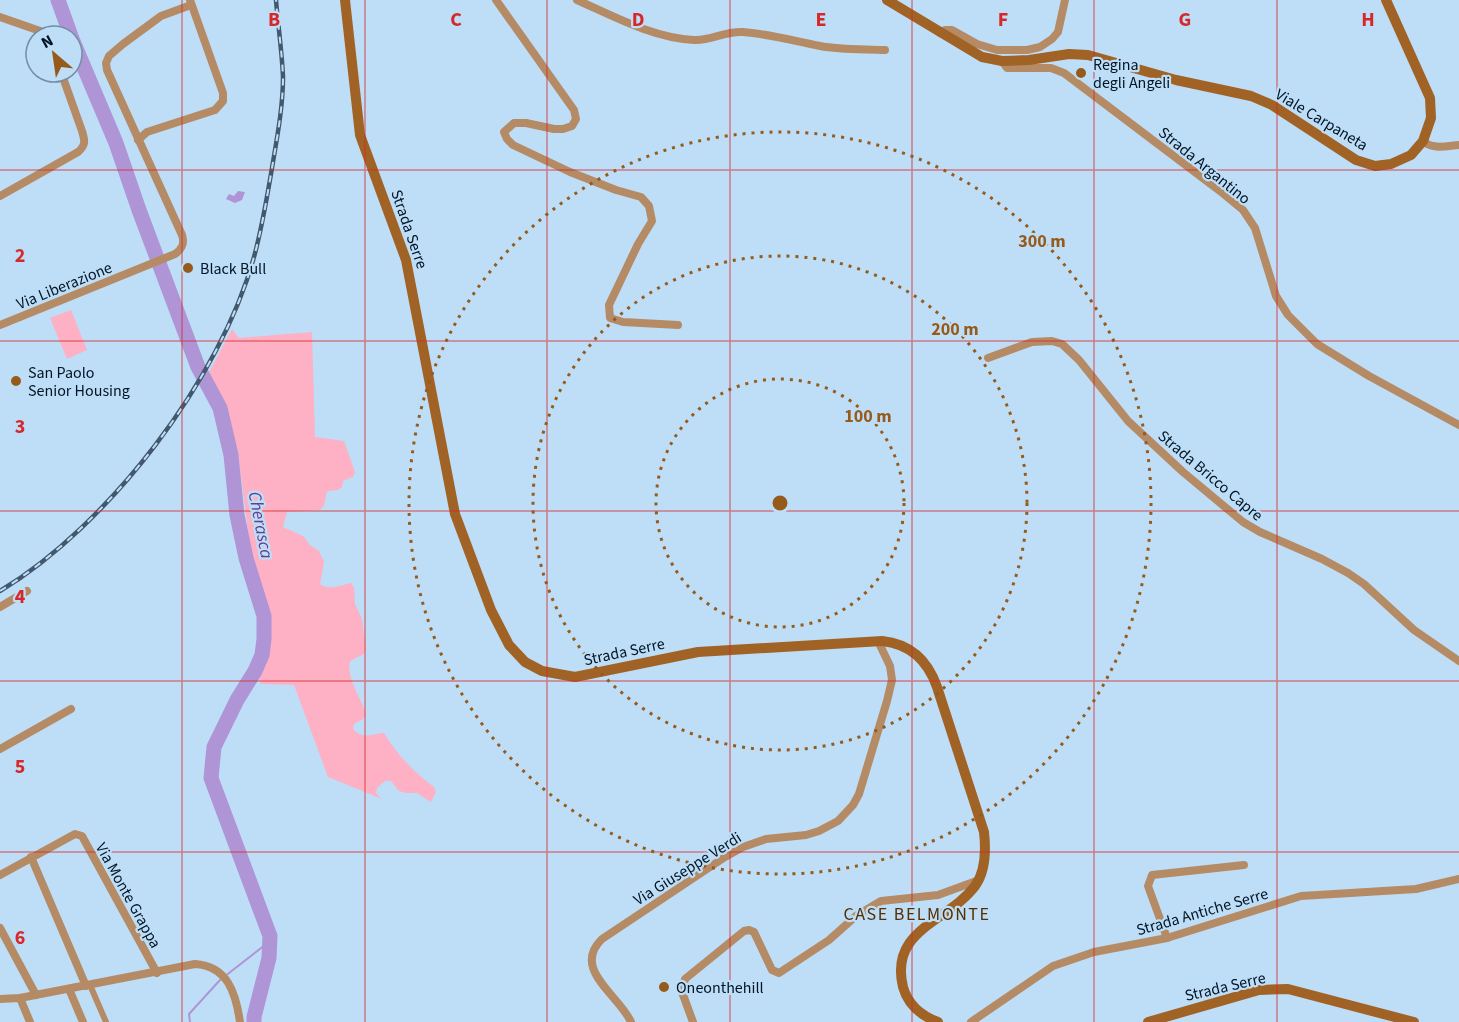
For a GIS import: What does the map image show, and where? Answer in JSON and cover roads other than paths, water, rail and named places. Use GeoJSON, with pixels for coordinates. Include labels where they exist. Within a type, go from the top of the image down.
{"type":"FeatureCollection","features":[{"type":"Feature","properties":{"kind":"main road","name":"Strada Serre"},"geometry":{"type":"LineString","coordinates":[[345,0],[360,135],[406,260],[455,514],[491,610],[509,645],[525,662],[542,671],[575,677],[698,652],[878,641],[896,643],[910,650],[924,662],[934,679],[984,832],[986,853],[979,880]]}},
{"type":"Feature","properties":{"kind":"main road","name":"Viale Carpaneta"},"geometry":{"type":"LineString","coordinates":[[887,0],[982,57],[1002,61],[1070,54],[1088,55],[1176,80],[1251,96],[1272,105],[1356,160],[1375,166],[1391,165],[1411,155],[1424,141]]}},
{"type":"Feature","properties":{"kind":"main road"},"geometry":{"type":"LineString","coordinates":[[1386,0],[1430,98],[1431,118],[1424,141]]}},
{"type":"Feature","properties":{"kind":"main road"},"geometry":{"type":"LineString","coordinates":[[938,1022],[927,1018],[914,1007],[905,993],[901,976],[902,959],[908,944],[920,931],[967,895],[979,880]]}},
{"type":"Feature","properties":{"kind":"main road","name":"Strada Serre"},"geometry":{"type":"LineString","coordinates":[[1148,1022],[1259,990],[1288,989],[1414,1022]]}},
{"type":"Feature","properties":{"kind":"street"},"geometry":{"type":"LineString","coordinates":[[496,0],[569,103],[576,119],[572,126],[563,129],[514,123],[504,132],[507,139],[513,145],[570,172],[616,190],[641,196],[646,201],[651,211],[652,221],[638,244],[609,305],[610,318],[623,322],[678,326]]}},
{"type":"Feature","properties":{"kind":"street"},"geometry":{"type":"LineString","coordinates":[[576,0],[646,30],[690,40],[741,32],[787,38],[822,46],[885,50]]}},
{"type":"Feature","properties":{"kind":"street"},"geometry":{"type":"LineString","coordinates":[[940,33],[952,30],[977,44],[997,50],[1027,50],[1040,47],[1058,32],[1065,0]]}},
{"type":"Feature","properties":{"kind":"street"},"geometry":{"type":"LineString","coordinates":[[191,3],[223,93],[223,101],[215,110],[147,132],[138,140],[106,63],[109,56],[123,44],[161,16],[191,3]]}},
{"type":"Feature","properties":{"kind":"street"},"geometry":{"type":"LineString","coordinates":[[0,17],[24,26]]}},
{"type":"Feature","properties":{"kind":"street","name":"Strada Argantino"},"geometry":{"type":"LineString","coordinates":[[1002,61],[1007,68],[1051,68],[1064,73],[1220,191],[1243,210],[1255,228],[1276,296],[1288,315],[1317,344],[1369,376],[1459,425]]}},
{"type":"Feature","properties":{"kind":"street"},"geometry":{"type":"LineString","coordinates":[[0,196],[78,152],[84,146],[82,131],[65,84]]}},
{"type":"Feature","properties":{"kind":"street","name":"Via Liberazione"},"geometry":{"type":"LineString","coordinates":[[0,326],[175,254],[183,245],[183,235],[138,140]]}},
{"type":"Feature","properties":{"kind":"street"},"geometry":{"type":"LineString","coordinates":[[1424,141],[1429,146],[1459,145]]}},
{"type":"Feature","properties":{"kind":"street","name":"Strada Bricco Capre"},"geometry":{"type":"LineString","coordinates":[[988,358],[1032,342],[1052,341],[1062,344],[1079,360],[1128,421],[1182,472],[1243,522],[1260,532],[1323,559],[1356,578],[1414,630],[1459,661]]}},
{"type":"Feature","properties":{"kind":"street"},"geometry":{"type":"LineString","coordinates":[[0,607],[27,591]]}},
{"type":"Feature","properties":{"kind":"street","name":"Via Giuseppe Verdi"},"geometry":{"type":"LineString","coordinates":[[631,1022],[592,967],[590,960],[594,947],[602,939],[733,852],[766,839],[806,835],[819,831],[830,826],[845,814],[853,805],[863,781],[892,680],[890,666],[878,641]]}},
{"type":"Feature","properties":{"kind":"street"},"geometry":{"type":"LineString","coordinates":[[0,749],[71,709]]}},
{"type":"Feature","properties":{"kind":"street","name":"Via Monte Grappa"},"geometry":{"type":"LineString","coordinates":[[31,857],[75,834],[82,837],[157,972]]}},
{"type":"Feature","properties":{"kind":"street"},"geometry":{"type":"LineString","coordinates":[[0,874],[31,857],[106,1022]]}},
{"type":"Feature","properties":{"kind":"street"},"geometry":{"type":"LineString","coordinates":[[1167,938],[1148,886],[1152,875],[1244,865]]}},
{"type":"Feature","properties":{"kind":"street","name":"Strada Antiche Serre"},"geometry":{"type":"LineString","coordinates":[[971,1022],[1053,966],[1094,952],[1167,938],[1301,896],[1416,889],[1459,879]]}},
{"type":"Feature","properties":{"kind":"street"},"geometry":{"type":"LineString","coordinates":[[693,1022],[682,992],[685,980],[744,931],[754,932],[772,970],[779,973],[829,940],[856,916],[881,901],[938,895],[979,880]]}},
{"type":"Feature","properties":{"kind":"street"},"geometry":{"type":"LineString","coordinates":[[0,928],[36,995]]}},
{"type":"Feature","properties":{"kind":"street"},"geometry":{"type":"LineString","coordinates":[[0,999],[20,998],[195,964],[210,966],[223,977],[234,994],[240,1022]]}},
{"type":"Feature","properties":{"kind":"street"},"geometry":{"type":"LineString","coordinates":[[69,989],[83,1022]]}},
{"type":"Feature","properties":{"kind":"street"},"geometry":{"type":"LineString","coordinates":[[20,998],[30,1022]]}},
{"type":"Feature","properties":{"kind":"waterway","name":"Cherasca"},"geometry":{"type":"LineString","coordinates":[[58,0],[67,24]]}},
{"type":"Feature","properties":{"kind":"waterway","name":"Cherasca"},"geometry":{"type":"LineString","coordinates":[[84,67],[116,143],[198,367],[220,408],[231,455],[237,515],[246,558],[264,616],[262,655],[214,747],[211,778],[270,936],[269,958],[254,1022]]}},
{"type":"Feature","properties":{"kind":"waterway"},"geometry":{"type":"LineString","coordinates":[[190,1022],[189,1014],[220,980],[270,941]]}},
{"type":"Feature","properties":{"kind":"railway"},"geometry":{"type":"LineString","coordinates":[[0,591],[41,563],[81,528],[119,489],[155,445],[187,399],[215,352],[238,304],[259,235],[281,111],[283,77],[276,0]]}},
{"type":"Feature","properties":{"kind":"place","name":"Regina degli Angeli"},"geometry":{"type":"Point","coordinates":[1081,73]}},
{"type":"Feature","properties":{"kind":"place","name":"Black Bull"},"geometry":{"type":"Point","coordinates":[188,268]}},
{"type":"Feature","properties":{"kind":"place","name":"San Paolo Senior Housing"},"geometry":{"type":"Point","coordinates":[16,381]}},
{"type":"Feature","properties":{"kind":"place","name":"Oneonthehill"},"geometry":{"type":"Point","coordinates":[664,987]}},
{"type":"Feature","properties":{"kind":"district","name":"CASE BELMONTE"},"geometry":{"type":"Point","coordinates":[917,914]}}]}
